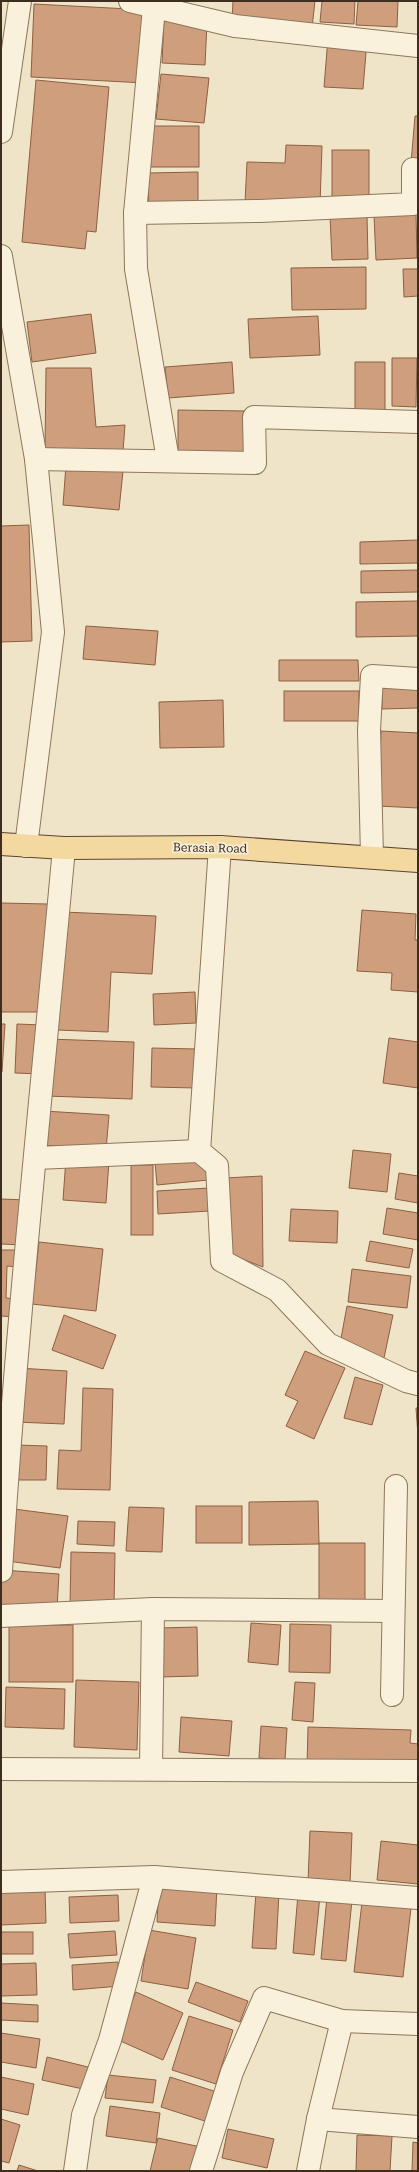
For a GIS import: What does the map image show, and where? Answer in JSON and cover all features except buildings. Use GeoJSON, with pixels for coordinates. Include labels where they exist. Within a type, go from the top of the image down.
{"type":"FeatureCollection","features":[{"type":"Feature","properties":{"kind":"main road","name":"Berasia Road"},"geometry":{"type":"LineString","coordinates":[[1,844],[64,848],[220,847],[418,861]]}},
{"type":"Feature","properties":{"kind":"street"},"geometry":{"type":"LineString","coordinates":[[1,132],[20,1]]}},
{"type":"Feature","properties":{"kind":"street"},"geometry":{"type":"LineString","coordinates":[[130,1],[154,8],[235,26],[418,46]]}},
{"type":"Feature","properties":{"kind":"street"},"geometry":{"type":"LineString","coordinates":[[154,8],[136,213],[136,268],[168,460]]}},
{"type":"Feature","properties":{"kind":"street"},"geometry":{"type":"LineString","coordinates":[[136,213],[260,211],[413,204],[413,169],[418,170]]}},
{"type":"Feature","properties":{"kind":"street"},"geometry":{"type":"LineString","coordinates":[[1,256],[36,459],[53,632],[26,846]]}},
{"type":"Feature","properties":{"kind":"street"},"geometry":{"type":"LineString","coordinates":[[36,459],[168,460],[254,463],[254,417],[418,422]]}},
{"type":"Feature","properties":{"kind":"street"},"geometry":{"type":"LineString","coordinates":[[372,857],[369,730],[372,676],[418,679]]}},
{"type":"Feature","properties":{"kind":"street"},"geometry":{"type":"LineString","coordinates":[[199,1151],[220,847]]}},
{"type":"Feature","properties":{"kind":"street"},"geometry":{"type":"LineString","coordinates":[[1,1571],[5,1447],[36,1158],[64,848]]}},
{"type":"Feature","properties":{"kind":"street"},"geometry":{"type":"LineString","coordinates":[[36,1158],[199,1151],[217,1166],[222,1261],[277,1290],[328,1344],[406,1381],[418,1384]]}},
{"type":"Feature","properties":{"kind":"street"},"geometry":{"type":"LineString","coordinates":[[392,1695],[396,1486]]}},
{"type":"Feature","properties":{"kind":"street"},"geometry":{"type":"LineString","coordinates":[[1,1616],[152,1609],[393,1611]]}},
{"type":"Feature","properties":{"kind":"street"},"geometry":{"type":"LineString","coordinates":[[151,1768],[152,1609]]}},
{"type":"Feature","properties":{"kind":"street"},"geometry":{"type":"LineString","coordinates":[[1,1769],[151,1768],[418,1771]]}},
{"type":"Feature","properties":{"kind":"street"},"geometry":{"type":"LineString","coordinates":[[75,2171],[83,2115],[110,2040],[154,1877]]}},
{"type":"Feature","properties":{"kind":"street"},"geometry":{"type":"LineString","coordinates":[[1,1882],[154,1877],[418,1898]]}},
{"type":"Feature","properties":{"kind":"street"},"geometry":{"type":"LineString","coordinates":[[201,2171],[232,2072],[264,1998],[342,2021],[418,2024]]}},
{"type":"Feature","properties":{"kind":"street"},"geometry":{"type":"LineString","coordinates":[[308,2171],[318,2119],[342,2021]]}},
{"type":"Feature","properties":{"kind":"street"},"geometry":{"type":"LineString","coordinates":[[318,2119],[418,2128]]}}]}
